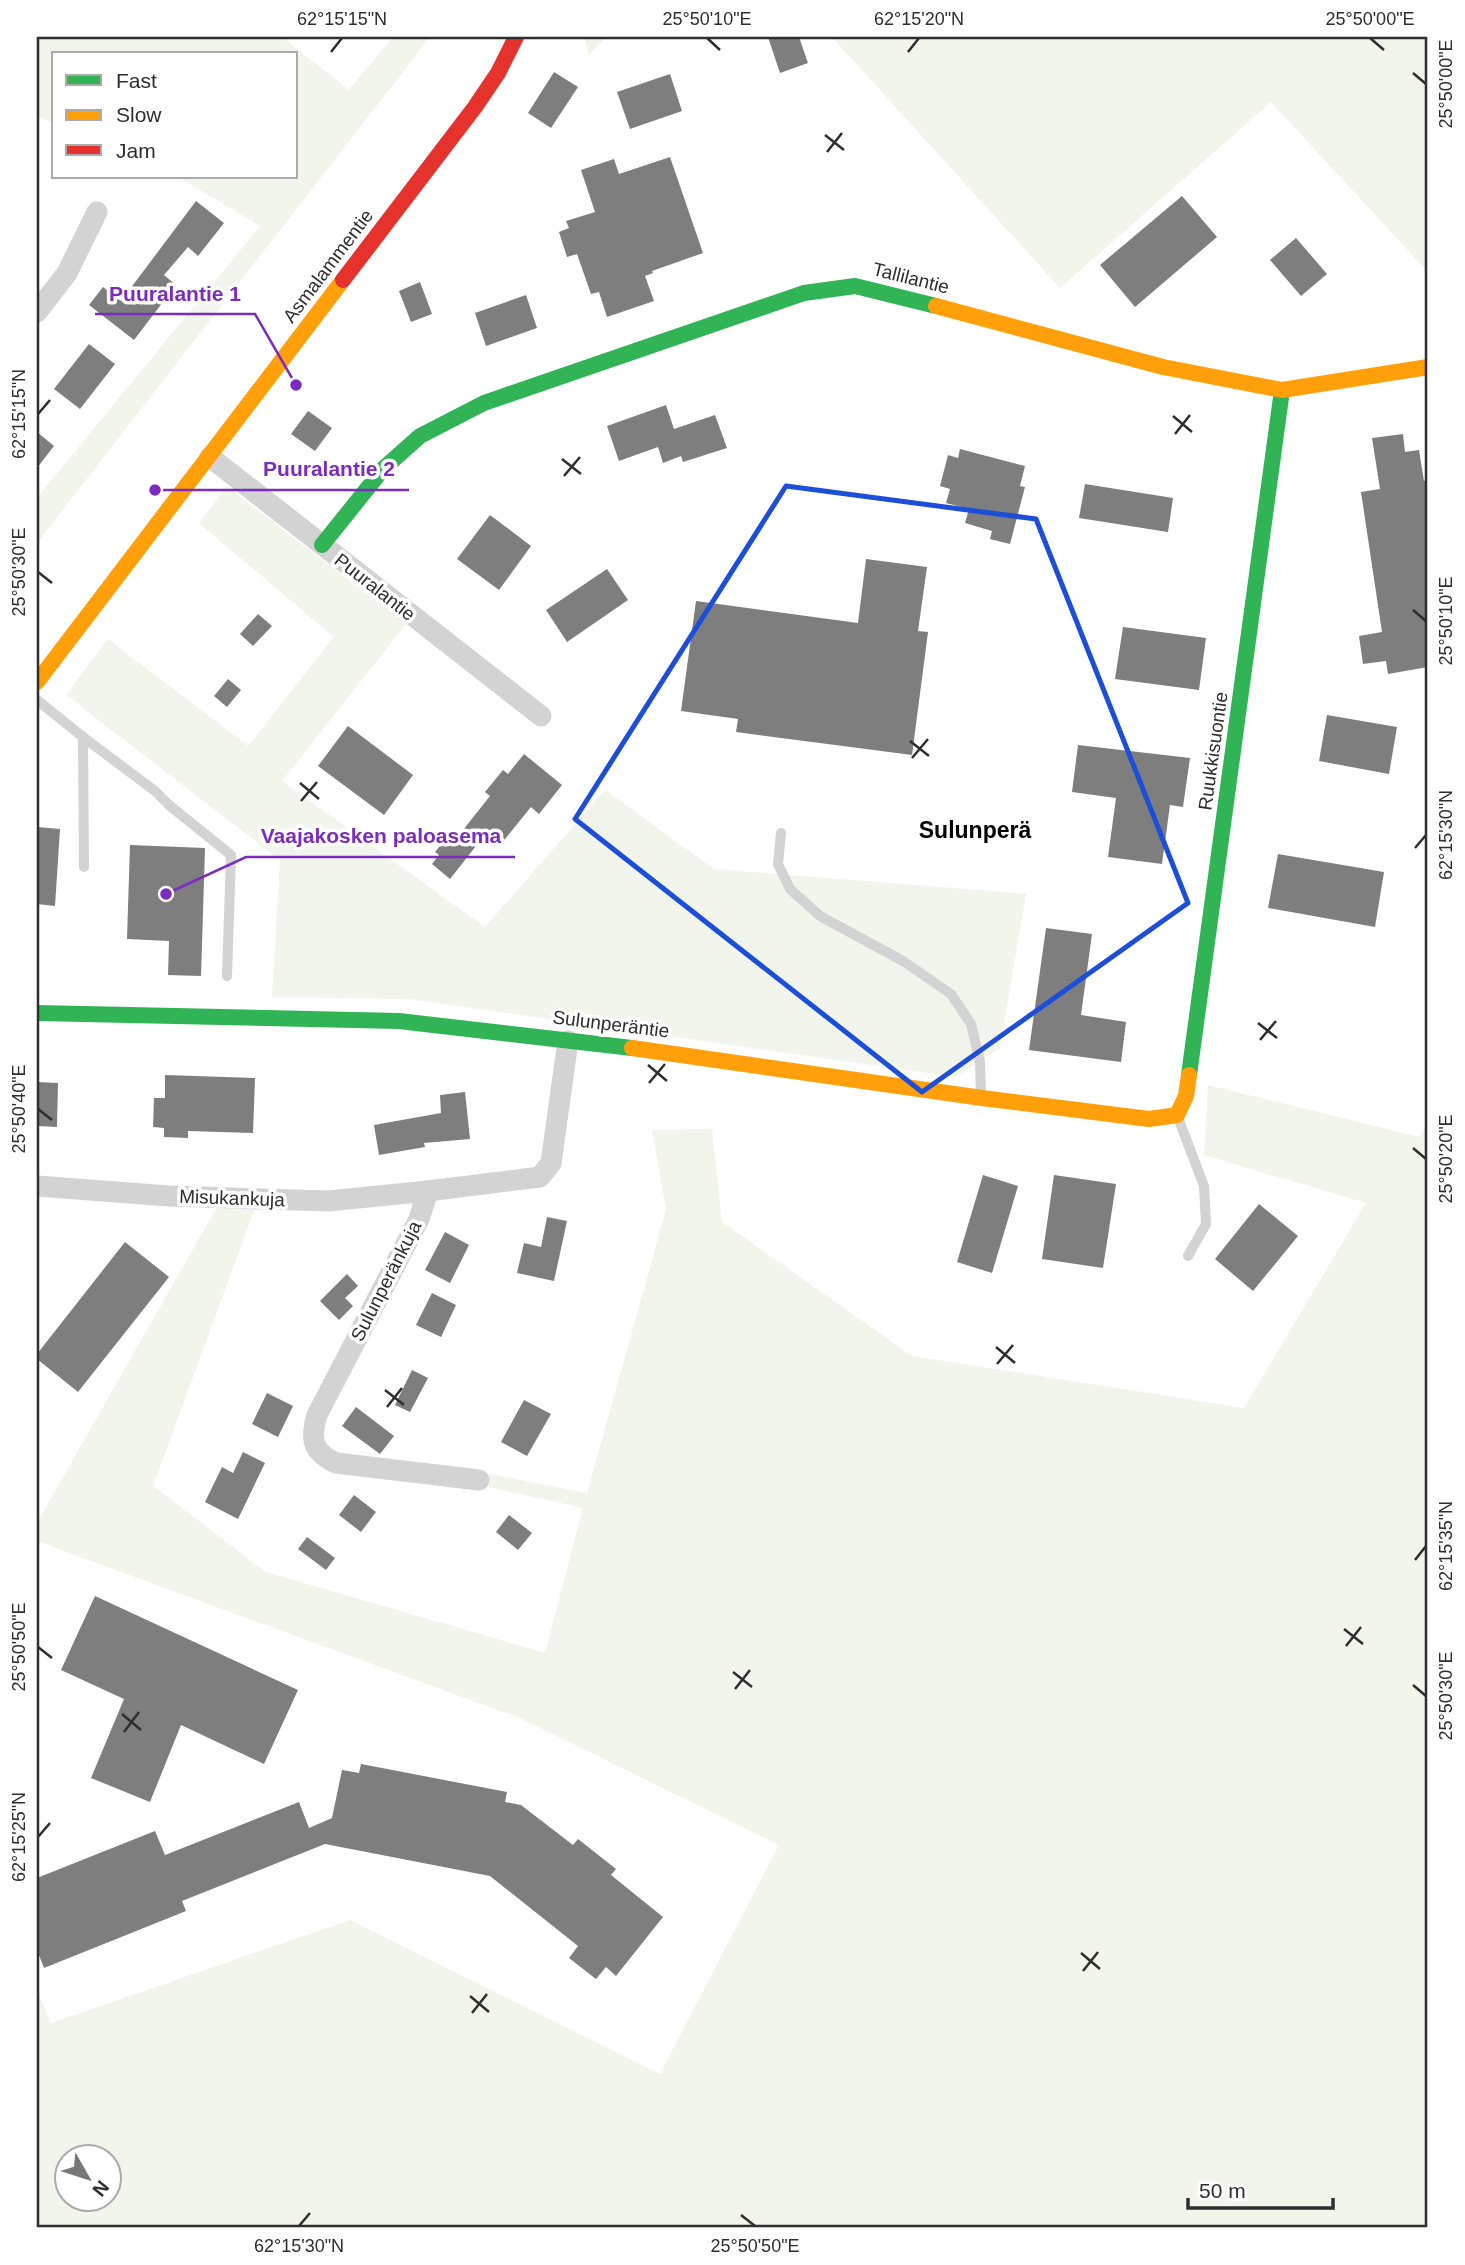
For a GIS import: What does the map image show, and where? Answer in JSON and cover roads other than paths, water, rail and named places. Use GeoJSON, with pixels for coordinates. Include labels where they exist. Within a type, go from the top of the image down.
{"type":"FeatureCollection","features":[{"type":"Feature","properties":{"kind":"street","name":"Asmalammentie"},"geometry":{"type":"LineString","coordinates":[[37,682],[475,107],[498,73],[516,37]]}},
{"type":"Feature","properties":{"kind":"street"},"geometry":{"type":"LineString","coordinates":[[37,312],[67,273],[97,212]]}},
{"type":"Feature","properties":{"kind":"street","name":"Tallilantie"},"geometry":{"type":"LineString","coordinates":[[322,545],[383,469],[420,436],[484,403],[804,293],[855,286],[1163,367],[1282,390],[1428,367]]}},
{"type":"Feature","properties":{"kind":"street","name":"Ruukkisuontie"},"geometry":{"type":"LineString","coordinates":[[1177,1115],[1186,1096],[1282,390]]}},
{"type":"Feature","properties":{"kind":"street","name":"Puuralantie"},"geometry":{"type":"LineString","coordinates":[[210,457],[541,716]]}},
{"type":"Feature","properties":{"kind":"street","name":"Sulunperäntie"},"geometry":{"type":"LineString","coordinates":[[37,1013],[399,1021],[690,1055],[982,1098],[1149,1119],[1177,1115]]}},
{"type":"Feature","properties":{"kind":"street"},"geometry":{"type":"LineString","coordinates":[[428,1191],[540,1177],[551,1163],[568,1041]]}},
{"type":"Feature","properties":{"kind":"street","name":"Misukankuja"},"geometry":{"type":"LineString","coordinates":[[37,1186],[170,1196],[328,1201],[428,1191]]}},
{"type":"Feature","properties":{"kind":"street","name":"Sulunperänkuja"},"geometry":{"type":"LineString","coordinates":[[428,1191],[419,1219],[317,1415],[312,1432],[317,1449],[325,1458],[336,1463],[479,1480]]}},
{"type":"Feature","properties":{"kind":"lane"},"geometry":{"type":"LineString","coordinates":[[37,700],[155,791],[231,855],[227,976]]}},
{"type":"Feature","properties":{"kind":"lane"},"geometry":{"type":"LineString","coordinates":[[83,737],[84,867]]}},
{"type":"Feature","properties":{"kind":"lane"},"geometry":{"type":"LineString","coordinates":[[780,833],[778,864],[790,889],[820,916],[903,961],[950,994],[971,1024],[980,1062],[982,1098]]}},
{"type":"Feature","properties":{"kind":"lane"},"geometry":{"type":"LineString","coordinates":[[1177,1115],[1205,1186],[1206,1224],[1188,1256]]}},
{"type":"Feature","properties":{"kind":"place","name":"Puuralantie 1"},"geometry":{"type":"Point","coordinates":[296,385]}},
{"type":"Feature","properties":{"kind":"place","name":"Puuralantie 2"},"geometry":{"type":"Point","coordinates":[155,490]}},
{"type":"Feature","properties":{"kind":"place","name":"Vaajakosken paloasema"},"geometry":{"type":"Point","coordinates":[166,894]}},
{"type":"Feature","properties":{"kind":"district","name":"Sulunperä"},"geometry":{"type":"Point","coordinates":[975,830]}}]}
